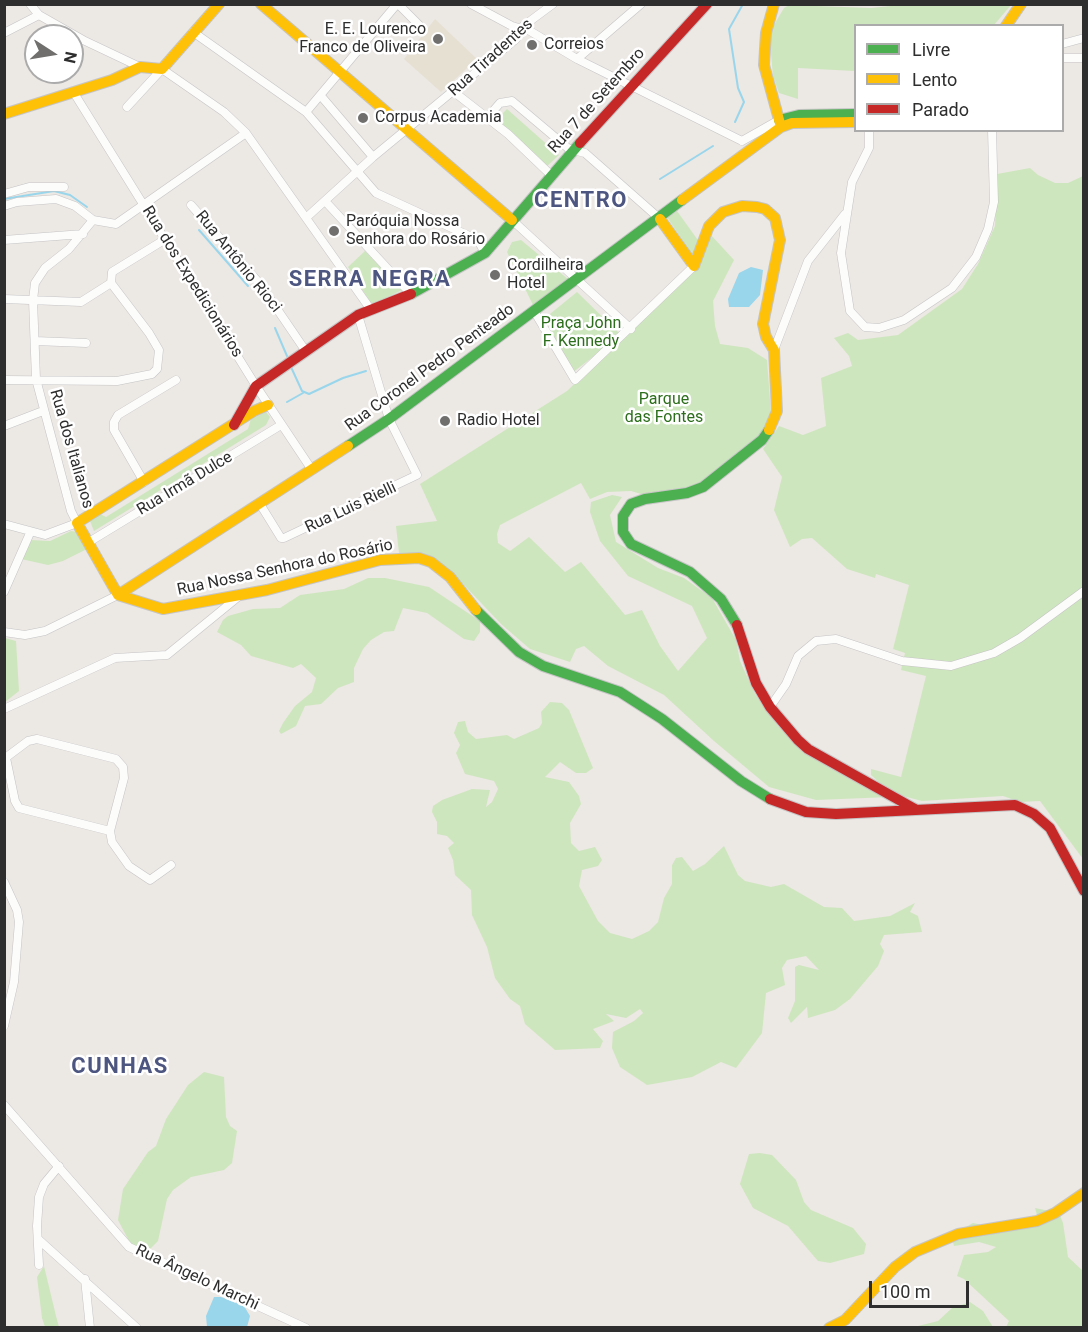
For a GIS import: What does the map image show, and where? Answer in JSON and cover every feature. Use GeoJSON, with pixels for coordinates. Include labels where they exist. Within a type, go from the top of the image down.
{"type":"FeatureCollection","features":[{"type":"Feature","properties":{"kind":"main road"},"geometry":{"type":"LineString","coordinates":[[4,114],[112,80],[140,66],[162,69],[219,4]]}},
{"type":"Feature","properties":{"kind":"main road"},"geometry":{"type":"LineString","coordinates":[[261,4],[512,220]]}},
{"type":"Feature","properties":{"kind":"main road","name":"Rua 7 de Setembro"},"geometry":{"type":"LineString","coordinates":[[485,254],[572,151],[707,4]]}},
{"type":"Feature","properties":{"kind":"main road"},"geometry":{"type":"LineString","coordinates":[[780,124],[764,65],[764,50],[772,10],[781,4]]}},
{"type":"Feature","properties":{"kind":"main road"},"geometry":{"type":"LineString","coordinates":[[1007,24],[1021,4]]}},
{"type":"Feature","properties":{"kind":"main road"},"geometry":{"type":"LineString","coordinates":[[780,124],[799,115],[854,114]]}},
{"type":"Feature","properties":{"kind":"main road"},"geometry":{"type":"LineString","coordinates":[[780,124],[854,122]]}},
{"type":"Feature","properties":{"kind":"main road","name":"Rua Coronel Pedro Penteado"},"geometry":{"type":"LineString","coordinates":[[118,595],[389,419],[749,152],[780,124]]}},
{"type":"Feature","properties":{"kind":"main road"},"geometry":{"type":"LineString","coordinates":[[694,266],[709,226],[716,216],[731,208],[765,209],[778,223],[780,240],[763,324],[766,337],[774,350],[777,411],[773,424],[762,440],[697,490],[631,504],[623,516],[622,524],[626,538],[631,544],[690,572],[721,598],[737,626],[752,674],[770,707],[786,728],[808,749],[915,808]]}},
{"type":"Feature","properties":{"kind":"main road"},"geometry":{"type":"LineString","coordinates":[[660,219],[694,266]]}},
{"type":"Feature","properties":{"kind":"main road"},"geometry":{"type":"LineString","coordinates":[[234,425],[256,386],[305,350],[358,315],[411,294],[485,254]]}},
{"type":"Feature","properties":{"kind":"main road"},"geometry":{"type":"LineString","coordinates":[[77,523],[268,405]]}},
{"type":"Feature","properties":{"kind":"main road","name":"Rua dos Italianos"},"geometry":{"type":"LineString","coordinates":[[77,523],[118,595]]}},
{"type":"Feature","properties":{"kind":"main road","name":"Rua Nossa Senhora do Rosário"},"geometry":{"type":"LineString","coordinates":[[118,595],[163,609],[241,594],[380,561],[419,558],[431,562],[450,577],[485,621],[519,652],[543,666],[620,692],[662,719],[770,800],[792,809],[820,814],[998,804],[1025,808],[1050,828],[1069,861]]}},
{"type":"Feature","properties":{"kind":"main road"},"geometry":{"type":"LineString","coordinates":[[1069,861],[1083,881]]}},
{"type":"Feature","properties":{"kind":"main road"},"geometry":{"type":"LineString","coordinates":[[1069,861],[1083,891]]}},
{"type":"Feature","properties":{"kind":"main road"},"geometry":{"type":"LineString","coordinates":[[829,1328],[845,1320],[895,1267],[915,1252],[958,1234],[1037,1221],[1055,1213],[1083,1193]]}},
{"type":"Feature","properties":{"kind":"street"},"geometry":{"type":"LineString","coordinates":[[30,4],[39,15],[83,40],[140,66]]}},
{"type":"Feature","properties":{"kind":"street"},"geometry":{"type":"LineString","coordinates":[[306,112],[398,4],[420,26]]}},
{"type":"Feature","properties":{"kind":"street","name":"Rua Tiradentes"},"geometry":{"type":"LineString","coordinates":[[357,172],[516,39],[522,27],[553,4]]}},
{"type":"Feature","properties":{"kind":"street"},"geometry":{"type":"LineString","coordinates":[[577,59],[640,4]]}},
{"type":"Feature","properties":{"kind":"street"},"geometry":{"type":"LineString","coordinates":[[473,5],[512,26],[522,27],[577,59],[742,141],[749,152]]}},
{"type":"Feature","properties":{"kind":"street"},"geometry":{"type":"LineString","coordinates":[[4,33],[39,15]]}},
{"type":"Feature","properties":{"kind":"street"},"geometry":{"type":"LineString","coordinates":[[193,32],[306,112],[357,172],[383,197],[478,240],[485,254]]}},
{"type":"Feature","properties":{"kind":"street"},"geometry":{"type":"LineString","coordinates":[[1064,43],[1083,38]]}},
{"type":"Feature","properties":{"kind":"street"},"geometry":{"type":"LineString","coordinates":[[1064,58],[1083,58]]}},
{"type":"Feature","properties":{"kind":"street"},"geometry":{"type":"LineString","coordinates":[[127,107],[162,69],[224,112],[246,133],[371,310]]}},
{"type":"Feature","properties":{"kind":"street"},"geometry":{"type":"LineString","coordinates":[[454,92],[551,175]]}},
{"type":"Feature","properties":{"kind":"street","name":"Rua dos Expedicionários"},"geometry":{"type":"LineString","coordinates":[[74,93],[256,386],[312,470]]}},
{"type":"Feature","properties":{"kind":"street"},"geometry":{"type":"LineString","coordinates":[[321,96],[373,157]]}},
{"type":"Feature","properties":{"kind":"street"},"geometry":{"type":"LineString","coordinates":[[487,118],[500,103],[512,101],[572,151],[585,153],[660,219]]}},
{"type":"Feature","properties":{"kind":"street"},"geometry":{"type":"LineString","coordinates":[[742,141],[780,124]]}},
{"type":"Feature","properties":{"kind":"street"},"geometry":{"type":"LineString","coordinates":[[869,132],[869,148],[855,173],[846,212],[841,253],[848,304],[855,320],[865,327],[879,328],[904,320],[952,288],[976,257],[988,229],[994,202],[992,132]]}},
{"type":"Feature","properties":{"kind":"street"},"geometry":{"type":"LineString","coordinates":[[4,206],[38,197],[66,201],[93,220],[116,224],[137,211],[142,203],[246,133]]}},
{"type":"Feature","properties":{"kind":"street"},"geometry":{"type":"LineString","coordinates":[[307,217],[357,172]]}},
{"type":"Feature","properties":{"kind":"street"},"geometry":{"type":"LineString","coordinates":[[4,194],[30,188],[64,187]]}},
{"type":"Feature","properties":{"kind":"street"},"geometry":{"type":"LineString","coordinates":[[30,188],[38,197]]}},
{"type":"Feature","properties":{"kind":"street"},"geometry":{"type":"LineString","coordinates":[[325,201],[411,294]]}},
{"type":"Feature","properties":{"kind":"street","name":"Rua Antônio Rioci"},"geometry":{"type":"LineString","coordinates":[[191,205],[260,284],[305,350]]}},
{"type":"Feature","properties":{"kind":"street"},"geometry":{"type":"LineString","coordinates":[[774,350],[808,261],[846,212]]}},
{"type":"Feature","properties":{"kind":"street"},"geometry":{"type":"LineString","coordinates":[[33,300],[35,283],[45,267],[83,234],[93,220]]}},
{"type":"Feature","properties":{"kind":"street"},"geometry":{"type":"LineString","coordinates":[[512,220],[631,329]]}},
{"type":"Feature","properties":{"kind":"street"},"geometry":{"type":"LineString","coordinates":[[4,240],[83,234]]}},
{"type":"Feature","properties":{"kind":"street"},"geometry":{"type":"LineString","coordinates":[[4,380],[117,381],[152,374],[158,369],[159,350],[111,283],[112,272],[164,240]]}},
{"type":"Feature","properties":{"kind":"street"},"geometry":{"type":"LineString","coordinates":[[534,311],[570,376],[576,379],[631,329],[694,266]]}},
{"type":"Feature","properties":{"kind":"street"},"geometry":{"type":"LineString","coordinates":[[4,299],[81,302],[111,283]]}},
{"type":"Feature","properties":{"kind":"street","name":"Rua dos Italianos"},"geometry":{"type":"LineString","coordinates":[[33,300],[36,379],[77,523]]}},
{"type":"Feature","properties":{"kind":"street"},"geometry":{"type":"LineString","coordinates":[[358,315],[389,419]]}},
{"type":"Feature","properties":{"kind":"street"},"geometry":{"type":"LineString","coordinates":[[35,341],[86,343]]}},
{"type":"Feature","properties":{"kind":"street"},"geometry":{"type":"LineString","coordinates":[[144,482],[114,430],[114,422],[118,415],[176,380]]}},
{"type":"Feature","properties":{"kind":"street"},"geometry":{"type":"LineString","coordinates":[[4,426],[44,411]]}},
{"type":"Feature","properties":{"kind":"street","name":"Rua Luis Rielli"},"geometry":{"type":"LineString","coordinates":[[260,504],[281,538],[415,478],[417,473],[389,419]]}},
{"type":"Feature","properties":{"kind":"street","name":"Rua Irmã Dulce"},"geometry":{"type":"LineString","coordinates":[[89,542],[281,425]]}},
{"type":"Feature","properties":{"kind":"street"},"geometry":{"type":"LineString","coordinates":[[4,524],[45,535],[77,523]]}},
{"type":"Feature","properties":{"kind":"street"},"geometry":{"type":"LineString","coordinates":[[4,592],[30,532]]}},
{"type":"Feature","properties":{"kind":"street"},"geometry":{"type":"LineString","coordinates":[[770,707],[786,684],[798,656],[816,641],[836,639],[902,661],[951,666],[994,653],[1020,638],[1083,591]]}},
{"type":"Feature","properties":{"kind":"street"},"geometry":{"type":"LineString","coordinates":[[4,709],[115,658],[167,655],[241,594]]}},
{"type":"Feature","properties":{"kind":"street"},"geometry":{"type":"LineString","coordinates":[[4,632],[25,635],[45,631],[118,595]]}},
{"type":"Feature","properties":{"kind":"street"},"geometry":{"type":"LineString","coordinates":[[110,831],[19,808],[15,801],[5,759],[28,741],[37,739],[116,759],[123,767],[124,778],[110,831],[112,843],[129,867],[150,880],[171,865]]}},
{"type":"Feature","properties":{"kind":"street"},"geometry":{"type":"LineString","coordinates":[[4,882],[17,910],[18,922],[14,982],[4,1026]]}},
{"type":"Feature","properties":{"kind":"street","name":"Rua Ângelo Marchi"},"geometry":{"type":"LineString","coordinates":[[4,1105],[129,1247],[306,1328]]}},
{"type":"Feature","properties":{"kind":"street"},"geometry":{"type":"LineString","coordinates":[[39,1265],[41,1188],[59,1166]]}},
{"type":"Feature","properties":{"kind":"street"},"geometry":{"type":"LineString","coordinates":[[38,1239],[137,1328]]}},
{"type":"Feature","properties":{"kind":"street"},"geometry":{"type":"LineString","coordinates":[[85,1279],[90,1328]]}},
{"type":"Feature","properties":{"kind":"shaded area","name":"E. E. Lourenco Franco de Oliveira"},"geometry":{"type":"Polygon","coordinates":[[[435,19],[477,59],[441,92],[404,59],[435,19]]]}},
{"type":"Feature","properties":{"kind":"green space"},"geometry":{"type":"Polygon","coordinates":[[[910,4],[1011,5],[995,24],[854,24],[854,71],[798,68],[798,99],[779,93],[773,76],[770,43],[771,30],[784,8],[789,5],[871,8],[910,4]]]}},
{"type":"Feature","properties":{"kind":"green space"},"geometry":{"type":"Polygon","coordinates":[[[507,109],[559,155],[545,168],[494,122],[507,109]]]}},
{"type":"Feature","properties":{"kind":"green space"},"geometry":{"type":"Polygon","coordinates":[[[1030,168],[1038,175],[1055,183],[1068,183],[1083,176],[1083,859],[1040,801],[1020,802],[1003,796],[922,801],[899,795],[884,787],[871,775],[871,769],[901,777],[926,676],[901,670],[905,653],[893,649],[909,585],[876,574],[875,578],[847,569],[812,538],[802,539],[790,547],[774,510],[782,477],[763,449],[779,426],[803,435],[826,426],[821,378],[852,366],[849,356],[834,338],[848,333],[858,340],[898,335],[962,289],[978,264],[995,226],[997,174],[1030,168]]]}},
{"type":"Feature","properties":{"kind":"green space"},"geometry":{"type":"Polygon","coordinates":[[[677,211],[700,243],[695,255],[692,255],[667,217],[677,211]]]}},
{"type":"Feature","properties":{"kind":"green space","name":"Parque das Fontes"},"geometry":{"type":"Polygon","coordinates":[[[710,234],[734,260],[713,301],[715,326],[720,344],[748,348],[767,360],[771,413],[761,434],[695,486],[641,494],[631,491],[607,492],[590,499],[581,483],[500,525],[497,534],[498,543],[510,551],[529,537],[565,572],[581,562],[625,615],[642,610],[660,646],[678,671],[707,638],[692,606],[628,576],[600,541],[590,512],[591,502],[612,495],[622,497],[610,515],[616,542],[658,568],[684,578],[712,598],[736,640],[740,661],[755,694],[778,726],[796,744],[890,797],[816,800],[769,787],[664,695],[608,666],[584,646],[576,649],[570,662],[530,649],[501,624],[447,567],[418,555],[399,553],[396,526],[437,521],[420,484],[567,391],[694,268],[710,234]]]}},
{"type":"Feature","properties":{"kind":"green space"},"geometry":{"type":"Polygon","coordinates":[[[521,240],[569,280],[534,307],[507,252],[512,242],[521,240]]]}},
{"type":"Feature","properties":{"kind":"green space"},"geometry":{"type":"Polygon","coordinates":[[[365,251],[402,290],[372,305],[348,267],[365,251]]]}},
{"type":"Feature","properties":{"kind":"green space","name":"Praça John F. Kennedy"},"geometry":{"type":"Polygon","coordinates":[[[577,292],[621,335],[572,373],[545,318],[577,292]]]}},
{"type":"Feature","properties":{"kind":"green space"},"geometry":{"type":"Polygon","coordinates":[[[266,412],[270,417],[266,425],[94,531],[90,521],[100,514],[106,517],[248,429],[251,419],[266,412]]]}},
{"type":"Feature","properties":{"kind":"green space"},"geometry":{"type":"Polygon","coordinates":[[[71,531],[77,532],[87,549],[63,561],[48,565],[21,559],[30,540],[50,541],[71,531]]]}},
{"type":"Feature","properties":{"kind":"green space"},"geometry":{"type":"Polygon","coordinates":[[[368,578],[385,578],[429,587],[480,621],[480,632],[474,641],[464,639],[427,613],[403,608],[394,631],[384,632],[371,640],[363,649],[354,668],[354,682],[338,688],[321,704],[305,706],[296,726],[281,734],[279,731],[283,723],[295,706],[312,692],[316,678],[301,664],[293,668],[251,656],[241,645],[217,632],[223,620],[228,616],[253,609],[280,608],[300,595],[344,589],[368,578]]]}},
{"type":"Feature","properties":{"kind":"green space"},"geometry":{"type":"Polygon","coordinates":[[[5,638],[16,641],[19,691],[5,702],[5,638]]]}},
{"type":"Feature","properties":{"kind":"green space"},"geometry":{"type":"Polygon","coordinates":[[[550,702],[562,703],[569,710],[593,768],[586,773],[576,773],[560,762],[545,777],[569,782],[579,796],[581,804],[570,823],[571,843],[579,851],[595,847],[602,860],[598,866],[582,870],[579,886],[598,921],[610,933],[632,939],[649,931],[658,922],[664,898],[672,884],[672,865],[676,858],[682,857],[693,871],[705,864],[724,846],[738,875],[745,881],[771,887],[784,884],[824,907],[842,908],[854,921],[890,916],[915,903],[910,912],[918,916],[922,932],[884,935],[880,944],[884,951],[878,966],[850,999],[835,1010],[808,1018],[807,1007],[791,1023],[788,1018],[795,1001],[795,967],[799,965],[819,970],[806,956],[787,960],[782,968],[785,985],[766,993],[762,1033],[736,1068],[721,1062],[692,1077],[647,1085],[620,1067],[612,1048],[613,1032],[634,1021],[643,1013],[640,1009],[626,1018],[606,1014],[614,1021],[593,1029],[603,1041],[600,1048],[555,1050],[525,1024],[520,1006],[510,999],[495,978],[487,947],[472,915],[471,890],[455,875],[453,860],[448,848],[454,843],[447,836],[437,834],[437,822],[432,812],[433,806],[442,800],[472,789],[490,790],[486,807],[492,802],[498,789],[494,781],[465,774],[456,753],[460,745],[454,733],[458,722],[465,721],[468,732],[476,739],[507,735],[514,739],[539,728],[542,723],[541,712],[550,702]]]}},
{"type":"Feature","properties":{"kind":"green space"},"geometry":{"type":"Polygon","coordinates":[[[204,1072],[224,1077],[226,1117],[230,1126],[237,1131],[232,1163],[224,1170],[191,1177],[173,1190],[167,1199],[158,1241],[149,1250],[139,1248],[130,1243],[118,1220],[123,1189],[148,1152],[156,1146],[166,1119],[188,1085],[204,1072]]]}},
{"type":"Feature","properties":{"kind":"green space"},"geometry":{"type":"Polygon","coordinates":[[[749,1154],[772,1155],[796,1180],[804,1202],[811,1210],[853,1228],[866,1244],[864,1254],[830,1263],[818,1261],[788,1226],[753,1208],[740,1184],[749,1154]]]}},
{"type":"Feature","properties":{"kind":"green space"},"geometry":{"type":"Polygon","coordinates":[[[1035,1208],[1059,1213],[1063,1223],[1068,1257],[1083,1271],[1083,1327],[1006,1327],[1009,1321],[964,1279],[957,1276],[964,1255],[988,1252],[996,1247],[979,1242],[954,1246],[951,1235],[973,1223],[1003,1229],[1039,1222],[1035,1208]]]}},
{"type":"Feature","properties":{"kind":"green space"},"geometry":{"type":"Polygon","coordinates":[[[44,1266],[59,1327],[45,1327],[42,1318],[37,1277],[44,1266]]]}},
{"type":"Feature","properties":{"kind":"green space"},"geometry":{"type":"Polygon","coordinates":[[[970,1302],[983,1311],[993,1327],[914,1327],[938,1321],[952,1308],[970,1302]]]}},
{"type":"Feature","properties":{"kind":"water"},"geometry":{"type":"Polygon","coordinates":[[[751,267],[763,270],[760,295],[749,307],[729,307],[728,299],[739,273],[751,267]]]}},
{"type":"Feature","properties":{"kind":"water"},"geometry":{"type":"Polygon","coordinates":[[[214,1297],[221,1297],[244,1306],[250,1316],[247,1327],[207,1327],[206,1316],[214,1297]]]}},
{"type":"Feature","properties":{"kind":"waterway"},"geometry":{"type":"LineString","coordinates":[[735,122],[744,102],[738,88],[729,29],[743,4]]}},
{"type":"Feature","properties":{"kind":"waterway"},"geometry":{"type":"LineString","coordinates":[[660,179],[713,146]]}},
{"type":"Feature","properties":{"kind":"waterway"},"geometry":{"type":"LineString","coordinates":[[4,199],[54,191],[70,195],[87,207]]}},
{"type":"Feature","properties":{"kind":"waterway"},"geometry":{"type":"LineString","coordinates":[[199,230],[248,286]]}},
{"type":"Feature","properties":{"kind":"waterway"},"geometry":{"type":"LineString","coordinates":[[275,328],[287,356]]}},
{"type":"Feature","properties":{"kind":"waterway"},"geometry":{"type":"LineString","coordinates":[[291,367],[302,391],[309,394],[343,378],[366,371]]}},
{"type":"Feature","properties":{"kind":"waterway"},"geometry":{"type":"LineString","coordinates":[[287,402],[303,393]]}},
{"type":"Feature","properties":{"kind":"traffic: fast"},"geometry":{"type":"LineString","coordinates":[[779,120],[799,115],[854,114]]}},
{"type":"Feature","properties":{"kind":"traffic: fast"},"geometry":{"type":"LineString","coordinates":[[411,294],[485,253],[580,143]]}},
{"type":"Feature","properties":{"kind":"traffic: fast"},"geometry":{"type":"LineString","coordinates":[[348,446],[389,419],[682,200]]}},
{"type":"Feature","properties":{"kind":"traffic: fast"},"geometry":{"type":"LineString","coordinates":[[737,625],[721,599],[690,572],[631,544],[623,532],[623,516],[631,504],[645,499],[687,493],[703,487],[762,440],[769,430]]}},
{"type":"Feature","properties":{"kind":"traffic: fast"},"geometry":{"type":"LineString","coordinates":[[476,610],[519,652],[543,666],[620,692],[662,719],[741,781],[770,799]]}},
{"type":"Feature","properties":{"kind":"traffic: slow"},"geometry":{"type":"LineString","coordinates":[[4,114],[112,80],[140,67],[162,69],[219,4]]}},
{"type":"Feature","properties":{"kind":"traffic: slow"},"geometry":{"type":"LineString","coordinates":[[261,4],[512,220]]}},
{"type":"Feature","properties":{"kind":"traffic: slow"},"geometry":{"type":"LineString","coordinates":[[682,200],[781,127],[764,65],[766,33],[774,4]]}},
{"type":"Feature","properties":{"kind":"traffic: slow"},"geometry":{"type":"LineString","coordinates":[[1007,24],[1021,4]]}},
{"type":"Feature","properties":{"kind":"traffic: slow"},"geometry":{"type":"LineString","coordinates":[[781,127],[792,123],[854,122]]}},
{"type":"Feature","properties":{"kind":"traffic: slow"},"geometry":{"type":"LineString","coordinates":[[660,219],[694,266],[709,226],[723,212],[742,206],[757,207],[765,209],[775,218],[780,240],[763,324],[766,337],[774,350],[777,411],[769,430]]}},
{"type":"Feature","properties":{"kind":"traffic: slow"},"geometry":{"type":"LineString","coordinates":[[118,595],[77,523],[254,411],[268,405]]}},
{"type":"Feature","properties":{"kind":"traffic: slow"},"geometry":{"type":"LineString","coordinates":[[118,595],[348,446]]}},
{"type":"Feature","properties":{"kind":"traffic: slow"},"geometry":{"type":"LineString","coordinates":[[118,595],[163,609],[267,590],[380,560],[419,558],[431,562],[450,577],[476,610]]}},
{"type":"Feature","properties":{"kind":"traffic: slow"},"geometry":{"type":"LineString","coordinates":[[829,1328],[845,1320],[895,1267],[915,1252],[958,1234],[1037,1221],[1055,1213],[1084,1193]]}},
{"type":"Feature","properties":{"kind":"traffic: jam"},"geometry":{"type":"LineString","coordinates":[[580,143],[707,4]]}},
{"type":"Feature","properties":{"kind":"traffic: jam"},"geometry":{"type":"LineString","coordinates":[[234,425],[256,386],[358,315],[411,294]]}},
{"type":"Feature","properties":{"kind":"traffic: jam"},"geometry":{"type":"LineString","coordinates":[[737,625],[756,683],[770,707],[798,740],[808,749],[915,809]]}},
{"type":"Feature","properties":{"kind":"traffic: jam"},"geometry":{"type":"LineString","coordinates":[[770,799],[806,812],[836,814],[1015,805],[1034,814],[1050,828],[1084,891]]}},
{"type":"Feature","properties":{"kind":"place","name":"E. E. Lourenco Franco de Oliveira"},"geometry":{"type":"Point","coordinates":[438,39]}},
{"type":"Feature","properties":{"kind":"place","name":"Correios"},"geometry":{"type":"Point","coordinates":[532,45]}},
{"type":"Feature","properties":{"kind":"place","name":"Corpus Academia"},"geometry":{"type":"Point","coordinates":[363,118]}},
{"type":"Feature","properties":{"kind":"place","name":"Paróquia Nossa Senhora do Rosário"},"geometry":{"type":"Point","coordinates":[334,231]}},
{"type":"Feature","properties":{"kind":"place","name":"Cordilheira Hotel"},"geometry":{"type":"Point","coordinates":[495,275]}},
{"type":"Feature","properties":{"kind":"place","name":"Radio Hotel"},"geometry":{"type":"Point","coordinates":[445,421]}},
{"type":"Feature","properties":{"kind":"district","name":"CENTRO"},"geometry":{"type":"Point","coordinates":[581,201]}},
{"type":"Feature","properties":{"kind":"district","name":"SERRA NEGRA"},"geometry":{"type":"Point","coordinates":[370,280]}},
{"type":"Feature","properties":{"kind":"district","name":"CUNHAS"},"geometry":{"type":"Point","coordinates":[120,1067]}}]}
